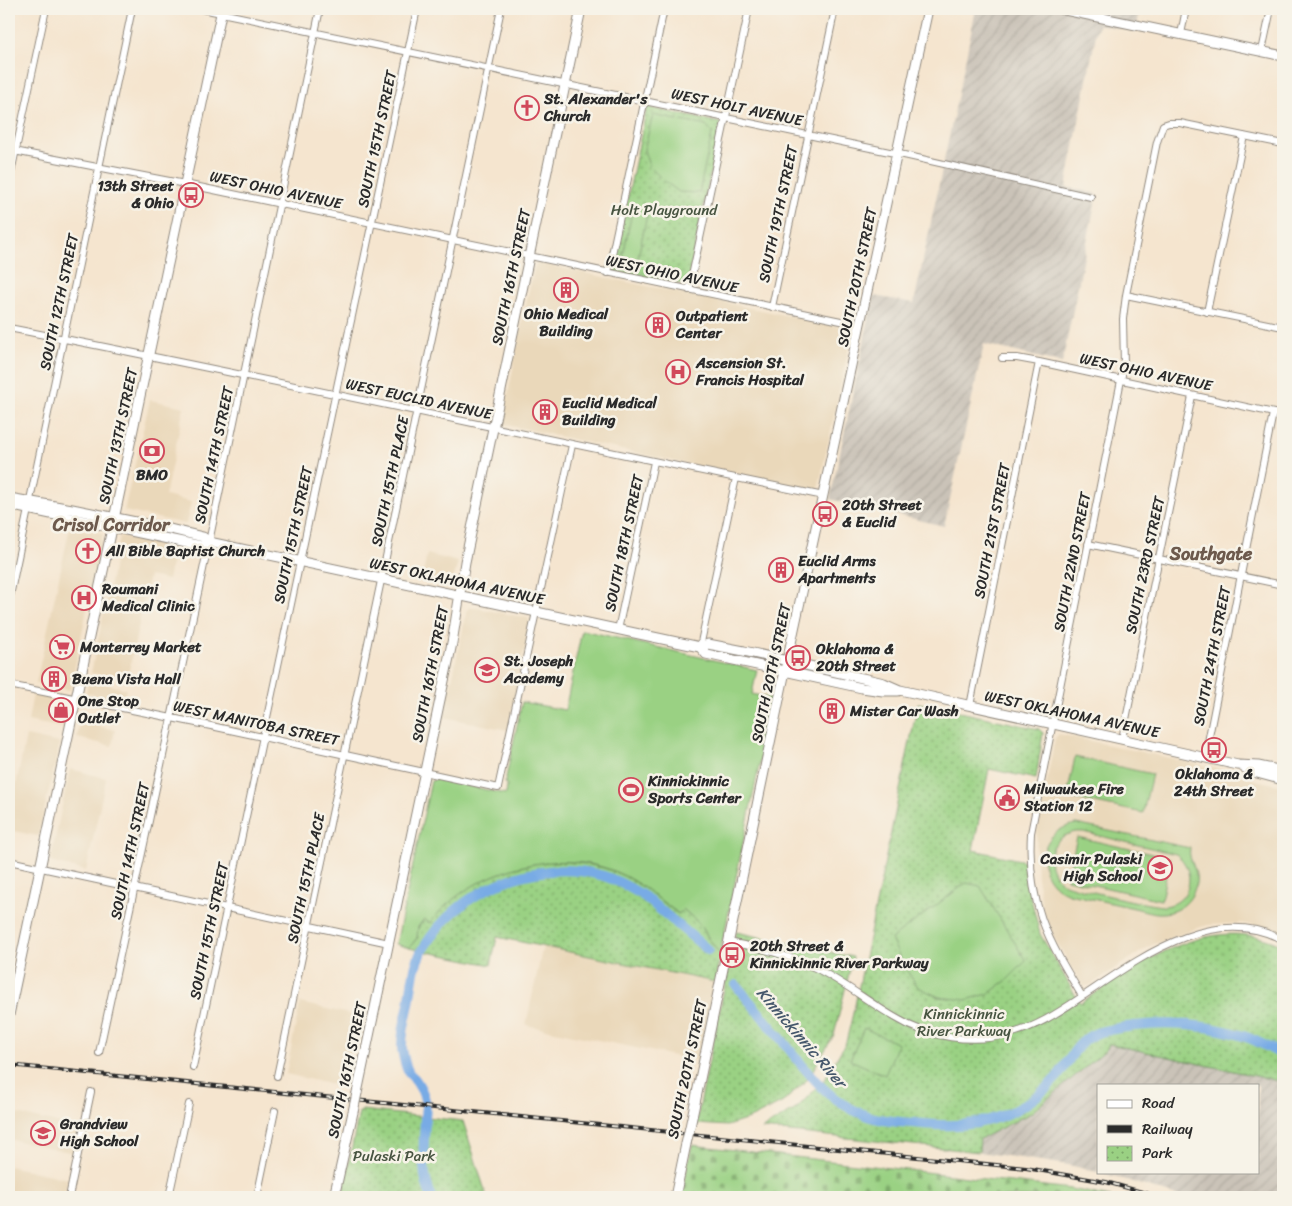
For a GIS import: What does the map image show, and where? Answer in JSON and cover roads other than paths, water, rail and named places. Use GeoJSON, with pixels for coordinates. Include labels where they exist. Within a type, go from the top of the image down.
{"type":"FeatureCollection","features":[{"type":"Feature","properties":{"kind":"street"},"geometry":{"type":"LineString","coordinates":[[9,182],[12,150],[46,9]]}},
{"type":"Feature","properties":{"kind":"street","name":"SOUTH 12TH STREET"},"geometry":{"type":"LineString","coordinates":[[9,601],[132,9]]}},
{"type":"Feature","properties":{"kind":"street","name":"WEST HOLT AVENUE"},"geometry":{"type":"LineString","coordinates":[[202,9],[221,11],[566,85],[808,134],[1091,197]]}},
{"type":"Feature","properties":{"kind":"street","name":"SOUTH 14TH STREET"},"geometry":{"type":"LineString","coordinates":[[99,1053],[209,542],[278,203],[320,9]]}},
{"type":"Feature","properties":{"kind":"street","name":"SOUTH 15TH STREET"},"geometry":{"type":"LineString","coordinates":[[193,1067],[417,9]]}},
{"type":"Feature","properties":{"kind":"street","name":"SOUTH 15TH PLACE"},"geometry":{"type":"LineString","coordinates":[[277,1076],[346,755],[501,9]]}},
{"type":"Feature","properties":{"kind":"street","name":"SOUTH 16TH STREET"},"geometry":{"type":"LineString","coordinates":[[334,1197],[452,643],[459,596],[493,428],[581,9]]}},
{"type":"Feature","properties":{"kind":"street"},"geometry":{"type":"LineString","coordinates":[[608,273],[664,9]]}},
{"type":"Feature","properties":{"kind":"street"},"geometry":{"type":"LineString","coordinates":[[690,290],[749,9]]}},
{"type":"Feature","properties":{"kind":"street","name":"SOUTH 19TH STREET"},"geometry":{"type":"LineString","coordinates":[[772,307],[835,9]]}},
{"type":"Feature","properties":{"kind":"street","name":"SOUTH 20TH STREET"},"geometry":{"type":"LineString","coordinates":[[675,1197],[785,671],[928,9]]}},
{"type":"Feature","properties":{"kind":"street"},"geometry":{"type":"LineString","coordinates":[[1060,9],[1283,56]]}},
{"type":"Feature","properties":{"kind":"street"},"geometry":{"type":"LineString","coordinates":[[1181,34],[1186,9]]}},
{"type":"Feature","properties":{"kind":"street"},"geometry":{"type":"LineString","coordinates":[[1262,52],[1271,9]]}},
{"type":"Feature","properties":{"kind":"street","name":"SOUTH 13TH STREET"},"geometry":{"type":"LineString","coordinates":[[9,1015],[221,11]]}},
{"type":"Feature","properties":{"kind":"street","name":"SOUTH 22ND STREET"},"geometry":{"type":"LineString","coordinates":[[1082,996],[1047,935],[1038,910],[1030,858],[1031,833],[1124,365],[1123,319],[1126,295],[1157,142],[1163,125],[1180,123],[1244,136]]}},
{"type":"Feature","properties":{"kind":"street"},"geometry":{"type":"LineString","coordinates":[[1207,312],[1244,136],[1283,144]]}},
{"type":"Feature","properties":{"kind":"street","name":"WEST OHIO AVENUE"},"geometry":{"type":"LineString","coordinates":[[12,150],[278,203],[860,325]]}},
{"type":"Feature","properties":{"kind":"street"},"geometry":{"type":"LineString","coordinates":[[1126,295],[1283,328]]}},
{"type":"Feature","properties":{"kind":"street","name":"WEST EUCLID AVENUE"},"geometry":{"type":"LineString","coordinates":[[9,328],[149,355],[572,445],[824,496]]}},
{"type":"Feature","properties":{"kind":"street","name":"WEST OHIO AVENUE"},"geometry":{"type":"LineString","coordinates":[[1002,358],[1017,358],[1039,362],[1283,415]]}},
{"type":"Feature","properties":{"kind":"street","name":"SOUTH 21ST STREET"},"geometry":{"type":"LineString","coordinates":[[970,706],[1039,362]]}},
{"type":"Feature","properties":{"kind":"street","name":"SOUTH 23RD STREET"},"geometry":{"type":"LineString","coordinates":[[1122,739],[1192,396]]}},
{"type":"Feature","properties":{"kind":"street","name":"SOUTH 24TH STREET"},"geometry":{"type":"LineString","coordinates":[[1205,758],[1273,413]]}},
{"type":"Feature","properties":{"kind":"street"},"geometry":{"type":"LineString","coordinates":[[537,612],[572,445]]}},
{"type":"Feature","properties":{"kind":"street","name":"SOUTH 18TH STREET"},"geometry":{"type":"LineString","coordinates":[[618,630],[654,462]]}},
{"type":"Feature","properties":{"kind":"street"},"geometry":{"type":"LineString","coordinates":[[700,648],[736,478]]}},
{"type":"Feature","properties":{"kind":"street","name":"WEST OKLAHOMA AVENUE"},"geometry":{"type":"LineString","coordinates":[[9,498],[29,506]]}},
{"type":"Feature","properties":{"kind":"street","name":"WEST OKLAHOMA AVENUE"},"geometry":{"type":"LineString","coordinates":[[9,505],[29,506],[203,537],[209,542],[700,648],[706,654],[883,691],[900,690]]}},
{"type":"Feature","properties":{"kind":"street"},"geometry":{"type":"LineString","coordinates":[[1088,544],[1283,586]]}},
{"type":"Feature","properties":{"kind":"street","name":"WEST MANITOBA STREET"},"geometry":{"type":"LineString","coordinates":[[9,685],[498,788],[537,612]]}},
{"type":"Feature","properties":{"kind":"street","name":"WEST OKLAHOMA AVENUE"},"geometry":{"type":"LineString","coordinates":[[700,648],[708,644],[788,660],[884,683],[900,690],[970,706],[1238,765],[1258,766],[1283,771]]}},
{"type":"Feature","properties":{"kind":"street"},"geometry":{"type":"LineString","coordinates":[[840,683],[842,673]]}},
{"type":"Feature","properties":{"kind":"street","name":"WEST OKLAHOMA AVENUE"},"geometry":{"type":"LineString","coordinates":[[1238,765],[1257,773],[1283,780]]}},
{"type":"Feature","properties":{"kind":"street"},"geometry":{"type":"LineString","coordinates":[[9,861],[389,943]]}},
{"type":"Feature","properties":{"kind":"street"},"geometry":{"type":"LineString","coordinates":[[728,942],[766,950],[799,961],[832,977],[897,1019],[914,1027],[946,1036],[977,1038],[1009,1034],[1032,1027],[1054,1016],[1148,954],[1199,932],[1225,927],[1242,928],[1276,936],[1283,940]]}},
{"type":"Feature","properties":{"kind":"street"},"geometry":{"type":"LineString","coordinates":[[69,1197],[91,1092]]}},
{"type":"Feature","properties":{"kind":"street"},"geometry":{"type":"LineString","coordinates":[[169,1197],[189,1104]]}},
{"type":"Feature","properties":{"kind":"street"},"geometry":{"type":"LineString","coordinates":[[257,1197],[275,1111]]}},
{"type":"Feature","properties":{"kind":"waterway","name":"Kinnickinnic River"},"geometry":{"type":"LineString","coordinates":[[432,1197],[428,1189],[424,1169],[426,1102],[420,1086],[409,1073],[406,1066],[402,1049],[402,1038],[417,962],[423,949],[438,928],[456,910],[477,895],[500,883],[524,875],[549,871],[575,871],[600,875],[618,881],[634,890],[708,950]]}},
{"type":"Feature","properties":{"kind":"waterway","name":"Kinnickinnic River"},"geometry":{"type":"LineString","coordinates":[[736,985],[818,1084],[828,1093],[839,1102],[865,1115],[894,1121],[964,1125],[989,1120],[1014,1111],[1046,1088],[1057,1077],[1084,1041],[1097,1033],[1110,1030],[1163,1024],[1207,1027],[1249,1038],[1283,1055]]}},
{"type":"Feature","properties":{"kind":"railway"},"geometry":{"type":"LineString","coordinates":[[9,1065],[1026,1168],[1106,1182],[1160,1197]]}},
{"type":"Feature","properties":{"kind":"place","name":"St. Alexander's Church"},"geometry":{"type":"Point","coordinates":[527,108]}},
{"type":"Feature","properties":{"kind":"place","name":"13th Street & Ohio"},"geometry":{"type":"Point","coordinates":[191,195]}},
{"type":"Feature","properties":{"kind":"place","name":"Ohio Medical Building"},"geometry":{"type":"Point","coordinates":[566,290]}},
{"type":"Feature","properties":{"kind":"place","name":"Outpatient Center"},"geometry":{"type":"Point","coordinates":[658,325]}},
{"type":"Feature","properties":{"kind":"place","name":"Ascension St. Francis Hospital"},"geometry":{"type":"Point","coordinates":[678,372]}},
{"type":"Feature","properties":{"kind":"place","name":"Euclid Medical Building"},"geometry":{"type":"Point","coordinates":[545,412]}},
{"type":"Feature","properties":{"kind":"place","name":"BMO"},"geometry":{"type":"Point","coordinates":[152,451]}},
{"type":"Feature","properties":{"kind":"place","name":"20th Street & Euclid"},"geometry":{"type":"Point","coordinates":[825,514]}},
{"type":"Feature","properties":{"kind":"place","name":"All Bible Baptist Church"},"geometry":{"type":"Point","coordinates":[88,551]}},
{"type":"Feature","properties":{"kind":"place","name":"Euclid Arms Apartments"},"geometry":{"type":"Point","coordinates":[781,570]}},
{"type":"Feature","properties":{"kind":"place","name":"Roumani Medical Clinic"},"geometry":{"type":"Point","coordinates":[84,598]}},
{"type":"Feature","properties":{"kind":"place","name":"Monterrey Market"},"geometry":{"type":"Point","coordinates":[62,647]}},
{"type":"Feature","properties":{"kind":"place","name":"Oklahoma & 20th Street"},"geometry":{"type":"Point","coordinates":[798,658]}},
{"type":"Feature","properties":{"kind":"place","name":"St. Joseph Academy"},"geometry":{"type":"Point","coordinates":[487,670]}},
{"type":"Feature","properties":{"kind":"place","name":"Buena Vista Hall"},"geometry":{"type":"Point","coordinates":[54,679]}},
{"type":"Feature","properties":{"kind":"place","name":"One Stop Outlet"},"geometry":{"type":"Point","coordinates":[61,710]}},
{"type":"Feature","properties":{"kind":"place","name":"Mister Car Wash"},"geometry":{"type":"Point","coordinates":[832,711]}},
{"type":"Feature","properties":{"kind":"place","name":"Oklahoma & 24th Street"},"geometry":{"type":"Point","coordinates":[1214,750]}},
{"type":"Feature","properties":{"kind":"place","name":"Kinnickinnic Sports Center"},"geometry":{"type":"Point","coordinates":[631,790]}},
{"type":"Feature","properties":{"kind":"place","name":"Milwaukee Fire Station 12"},"geometry":{"type":"Point","coordinates":[1007,798]}},
{"type":"Feature","properties":{"kind":"place","name":"Casimir Pulaski High School"},"geometry":{"type":"Point","coordinates":[1160,868]}},
{"type":"Feature","properties":{"kind":"place","name":"20th Street & Kinnickinnic River Parkway"},"geometry":{"type":"Point","coordinates":[732,955]}},
{"type":"Feature","properties":{"kind":"place","name":"Grandview High School"},"geometry":{"type":"Point","coordinates":[43,1133]}},
{"type":"Feature","properties":{"kind":"district","name":"Crisol Corridor"},"geometry":{"type":"Point","coordinates":[111,525]}},
{"type":"Feature","properties":{"kind":"district","name":"Southgate"},"geometry":{"type":"Point","coordinates":[1211,554]}},
{"type":"Feature","properties":{"kind":"park label","name":"Holt Playground"},"geometry":{"type":"Point","coordinates":[664,210]}},
{"type":"Feature","properties":{"kind":"park label","name":"Kinnickinnic River Parkway"},"geometry":{"type":"Point","coordinates":[964,1022]}},
{"type":"Feature","properties":{"kind":"park label","name":"Pulaski Park"},"geometry":{"type":"Point","coordinates":[394,1156]}}]}
